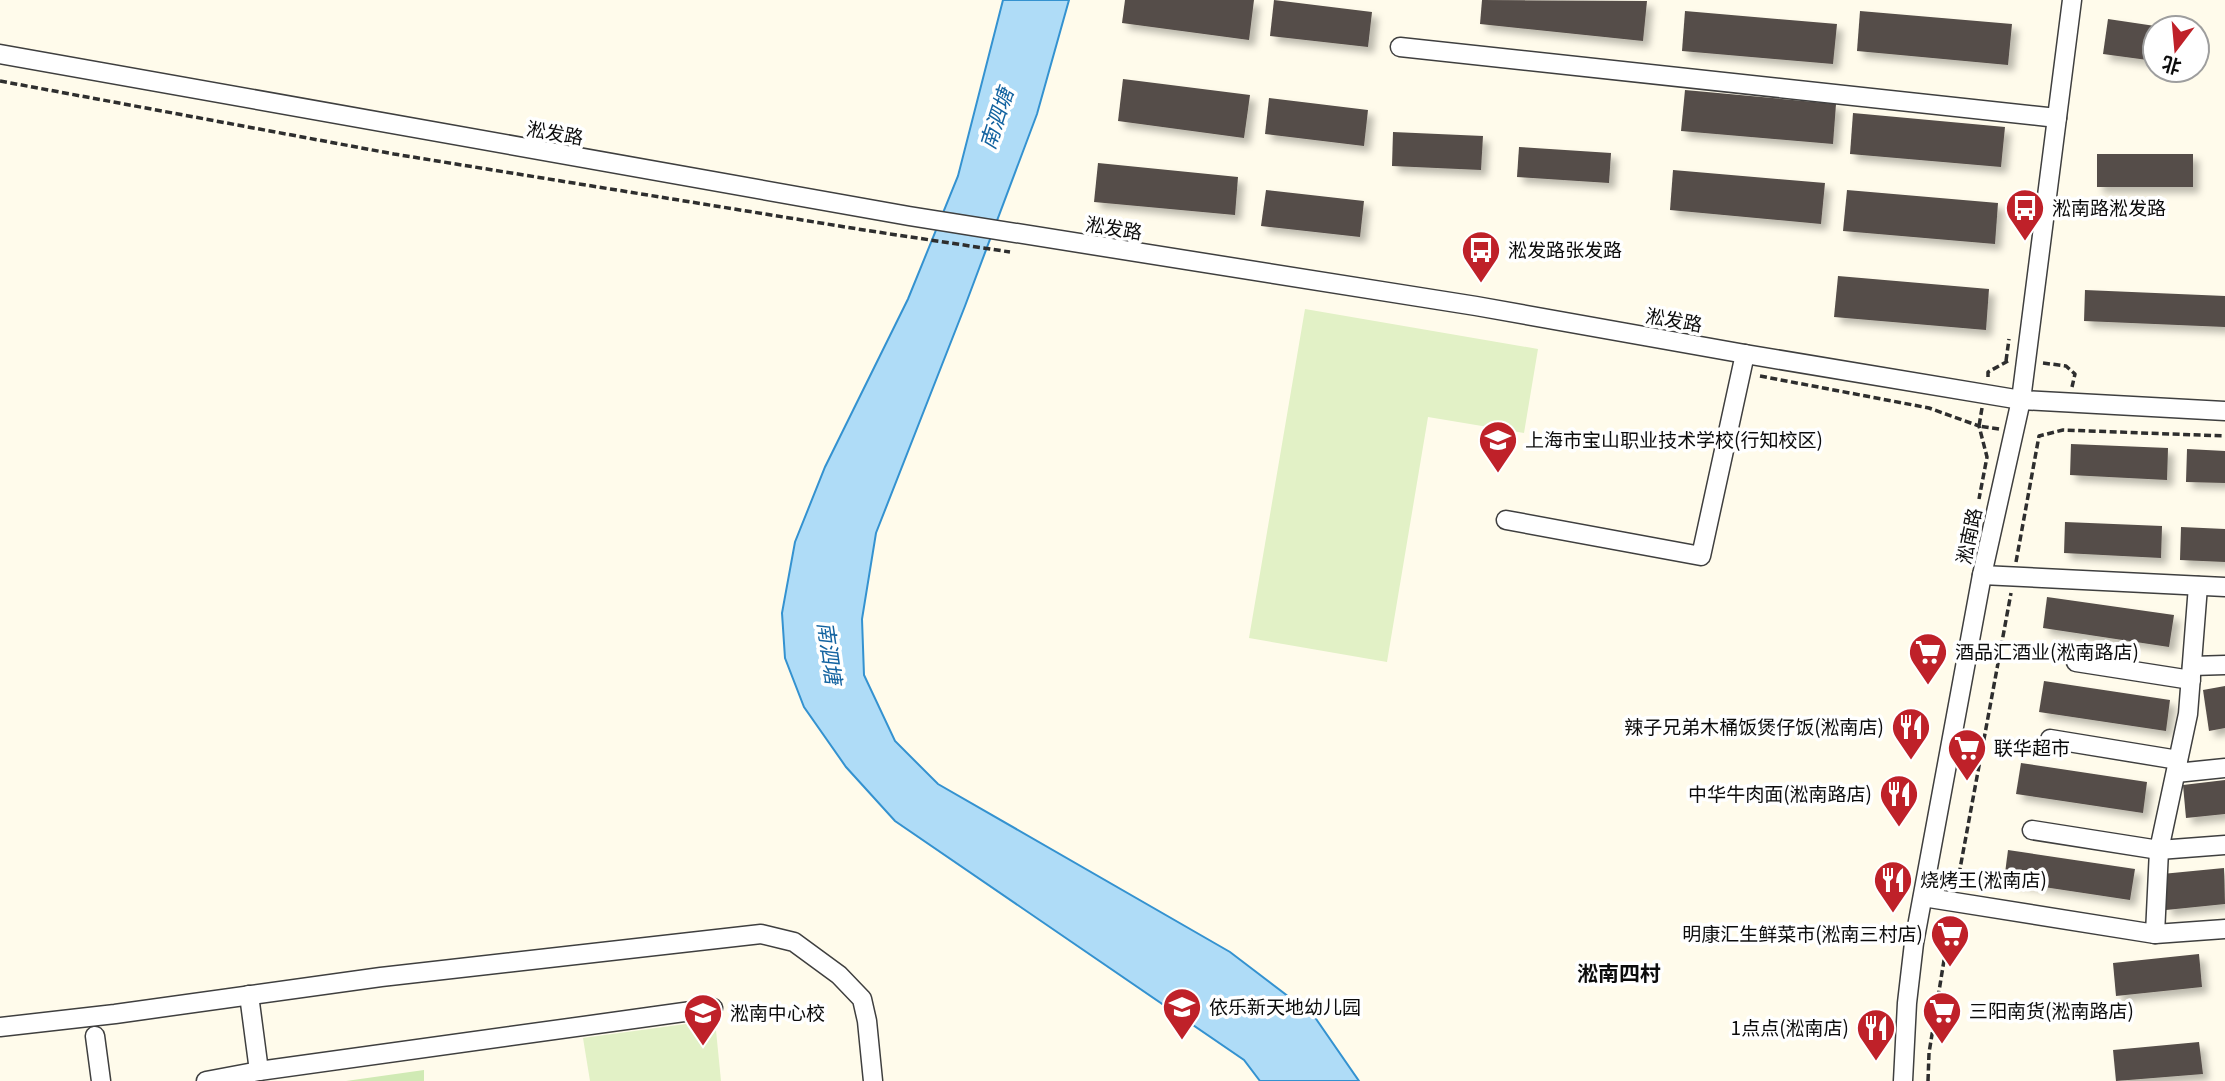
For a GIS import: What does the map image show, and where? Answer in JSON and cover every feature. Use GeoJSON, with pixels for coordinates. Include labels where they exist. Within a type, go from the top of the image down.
{"type":"FeatureCollection","features":[{"type":"Feature","properties":{"kind":"street","name":"淞南路"},"geometry":{"type":"LineString","coordinates":[[1903,1081],[1906,1003],[1923,897],[1982,575],[2021,400],[2072,0]]}},
{"type":"Feature","properties":{"kind":"street"},"geometry":{"type":"LineString","coordinates":[[1400,47],[2057,118]]}},
{"type":"Feature","properties":{"kind":"street","name":"淞发路"},"geometry":{"type":"LineString","coordinates":[[0,54],[909,216],[1476,306],[2021,400],[2225,411]]}},
{"type":"Feature","properties":{"kind":"street"},"geometry":{"type":"LineString","coordinates":[[1506,520],[1701,556],[1745,354]]}},
{"type":"Feature","properties":{"kind":"street"},"geometry":{"type":"LineString","coordinates":[[1982,575],[2225,587]]}},
{"type":"Feature","properties":{"kind":"street"},"geometry":{"type":"LineString","coordinates":[[2155,933],[2160,850],[2188,714],[2198,586]]}},
{"type":"Feature","properties":{"kind":"street"},"geometry":{"type":"LineString","coordinates":[[2076,662],[2191,673],[2225,665]]}},
{"type":"Feature","properties":{"kind":"street"},"geometry":{"type":"LineString","coordinates":[[2050,739],[2177,767],[2225,768]]}},
{"type":"Feature","properties":{"kind":"street"},"geometry":{"type":"LineString","coordinates":[[2032,830],[2160,850],[2225,845]]}},
{"type":"Feature","properties":{"kind":"street"},"geometry":{"type":"LineString","coordinates":[[1923,897],[2155,933],[2225,929]]}},
{"type":"Feature","properties":{"kind":"street"},"geometry":{"type":"LineString","coordinates":[[0,1027],[381,977],[761,934],[794,942],[839,975],[862,999],[873,1081]]}},
{"type":"Feature","properties":{"kind":"street"},"geometry":{"type":"LineString","coordinates":[[249,995],[259,1071]]}},
{"type":"Feature","properties":{"kind":"street"},"geometry":{"type":"LineString","coordinates":[[206,1081],[259,1071],[713,1008]]}},
{"type":"Feature","properties":{"kind":"street"},"geometry":{"type":"LineString","coordinates":[[95,1036],[101,1081]]}},
{"type":"Feature","properties":{"kind":"path"},"geometry":{"type":"LineString","coordinates":[[0,81],[394,154],[1015,252]]}},
{"type":"Feature","properties":{"kind":"path"},"geometry":{"type":"LineString","coordinates":[[1741,373],[1929,408],[1979,426],[1987,457],[1979,499]]}},
{"type":"Feature","properties":{"kind":"path"},"geometry":{"type":"LineString","coordinates":[[1928,1081],[1929,1053],[1954,902],[2039,436],[2063,430],[2115,430],[2225,436]]}},
{"type":"Feature","properties":{"kind":"green space"},"geometry":{"type":"Polygon","coordinates":[[[1305,309],[1538,349],[1524,433],[1428,417],[1387,662],[1249,638],[1305,309]]]}},
{"type":"Feature","properties":{"kind":"green space"},"geometry":{"type":"Polygon","coordinates":[[[715,1020],[721,1081],[590,1081],[583,1038],[715,1020]]]}},
{"type":"Feature","properties":{"kind":"green space"},"geometry":{"type":"Polygon","coordinates":[[[424,1070],[424,1081],[346,1081],[424,1070]]]}},
{"type":"Feature","properties":{"kind":"water","name":"南泗塘"},"geometry":{"type":"Polygon","coordinates":[[[1003,0],[1069,0],[1037,114],[876,533],[862,619],[864,675],[895,741],[938,784],[1230,952],[1314,1016],[1359,1081],[1260,1081],[1244,1060],[895,821],[846,767],[804,707],[785,658],[782,613],[795,542],[825,467],[908,299],[958,176],[1003,0]]]}},
{"type":"Feature","properties":{"kind":"building"},"geometry":{"type":"Polygon","coordinates":[[[1125,0],[1254,0],[1249,40],[1122,23],[1125,0]]]}},
{"type":"Feature","properties":{"kind":"building"},"geometry":{"type":"Polygon","coordinates":[[[1274,0],[1372,12],[1368,47],[1270,36],[1274,0]]]}},
{"type":"Feature","properties":{"kind":"building"},"geometry":{"type":"Polygon","coordinates":[[[1482,0],[1647,1],[1643,41],[1480,24],[1482,0]]]}},
{"type":"Feature","properties":{"kind":"building"},"geometry":{"type":"Polygon","coordinates":[[[1685,11],[1837,24],[1833,64],[1682,51],[1685,11]]]}},
{"type":"Feature","properties":{"kind":"building"},"geometry":{"type":"Polygon","coordinates":[[[1860,11],[2012,24],[2008,65],[1857,51],[1860,11]]]}},
{"type":"Feature","properties":{"kind":"building"},"geometry":{"type":"Polygon","coordinates":[[[2108,19],[2141,24],[2141,59],[2103,54],[2108,19]]]}},
{"type":"Feature","properties":{"kind":"building"},"geometry":{"type":"Polygon","coordinates":[[[1123,79],[1250,95],[1244,138],[1118,121],[1123,79]]]}},
{"type":"Feature","properties":{"kind":"building"},"geometry":{"type":"Polygon","coordinates":[[[1685,90],[1836,104],[1833,144],[1681,131],[1685,90]]]}},
{"type":"Feature","properties":{"kind":"building"},"geometry":{"type":"Polygon","coordinates":[[[1269,98],[1368,110],[1364,146],[1265,134],[1269,98]]]}},
{"type":"Feature","properties":{"kind":"building"},"geometry":{"type":"Polygon","coordinates":[[[1853,113],[2005,127],[2001,167],[1850,154],[1853,113]]]}},
{"type":"Feature","properties":{"kind":"building"},"geometry":{"type":"Polygon","coordinates":[[[1393,132],[1483,136],[1481,170],[1392,166],[1393,132]]]}},
{"type":"Feature","properties":{"kind":"building"},"geometry":{"type":"Polygon","coordinates":[[[1519,147],[1611,153],[1609,183],[1517,177],[1519,147]]]}},
{"type":"Feature","properties":{"kind":"building"},"geometry":{"type":"Polygon","coordinates":[[[2097,154],[2193,154],[2193,187],[2097,187],[2097,154]]]}},
{"type":"Feature","properties":{"kind":"building"},"geometry":{"type":"Polygon","coordinates":[[[1098,163],[1238,177],[1235,215],[1094,202],[1098,163]]]}},
{"type":"Feature","properties":{"kind":"building"},"geometry":{"type":"Polygon","coordinates":[[[1673,170],[1825,183],[1821,224],[1670,210],[1673,170]]]}},
{"type":"Feature","properties":{"kind":"building"},"geometry":{"type":"Polygon","coordinates":[[[1266,190],[1364,201],[1360,237],[1261,226],[1266,190]]]}},
{"type":"Feature","properties":{"kind":"building"},"geometry":{"type":"Polygon","coordinates":[[[1847,190],[1998,203],[1995,244],[1843,231],[1847,190]]]}},
{"type":"Feature","properties":{"kind":"building"},"geometry":{"type":"Polygon","coordinates":[[[1838,276],[1989,289],[1986,330],[1834,317],[1838,276]]]}},
{"type":"Feature","properties":{"kind":"building"},"geometry":{"type":"Polygon","coordinates":[[[2085,290],[2225,296],[2225,327],[2084,321],[2085,290]]]}},
{"type":"Feature","properties":{"kind":"building"},"geometry":{"type":"Polygon","coordinates":[[[2071,444],[2168,448],[2167,480],[2070,475],[2071,444]]]}},
{"type":"Feature","properties":{"kind":"building"},"geometry":{"type":"Polygon","coordinates":[[[2187,449],[2225,451],[2225,483],[2186,482],[2187,449]]]}},
{"type":"Feature","properties":{"kind":"building"},"geometry":{"type":"Polygon","coordinates":[[[2065,522],[2162,526],[2161,558],[2064,553],[2065,522]]]}},
{"type":"Feature","properties":{"kind":"building"},"geometry":{"type":"Polygon","coordinates":[[[2181,527],[2225,529],[2225,562],[2180,560],[2181,527]]]}},
{"type":"Feature","properties":{"kind":"building"},"geometry":{"type":"Polygon","coordinates":[[[2047,597],[2174,615],[2169,647],[2043,628],[2047,597]]]}},
{"type":"Feature","properties":{"kind":"building"},"geometry":{"type":"Polygon","coordinates":[[[2044,681],[2170,700],[2166,731],[2039,712],[2044,681]]]}},
{"type":"Feature","properties":{"kind":"building"},"geometry":{"type":"Polygon","coordinates":[[[2225,686],[2225,728],[2209,731],[2203,690],[2225,686]]]}},
{"type":"Feature","properties":{"kind":"building"},"geometry":{"type":"Polygon","coordinates":[[[2021,763],[2147,782],[2143,813],[2016,794],[2021,763]]]}},
{"type":"Feature","properties":{"kind":"building"},"geometry":{"type":"Polygon","coordinates":[[[2225,780],[2225,814],[2186,818],[2183,785],[2225,780]]]}},
{"type":"Feature","properties":{"kind":"building"},"geometry":{"type":"Polygon","coordinates":[[[2008,850],[2135,869],[2130,900],[2004,881],[2008,850]]]}},
{"type":"Feature","properties":{"kind":"building"},"geometry":{"type":"Polygon","coordinates":[[[2224,868],[2225,904],[2166,910],[2162,874],[2224,868]]]}},
{"type":"Feature","properties":{"kind":"building"},"geometry":{"type":"Polygon","coordinates":[[[2199,954],[2202,987],[2116,996],[2113,963],[2199,954]]]}},
{"type":"Feature","properties":{"kind":"building"},"geometry":{"type":"Polygon","coordinates":[[[2199,1042],[2203,1074],[2116,1081],[2113,1050],[2199,1042]]]}},
{"type":"Feature","properties":{"kind":"place","name":"淞南路淞发路"},"geometry":{"type":"Point","coordinates":[2025,242]}},
{"type":"Feature","properties":{"kind":"place","name":"淞发路张发路"},"geometry":{"type":"Point","coordinates":[1481,284]}},
{"type":"Feature","properties":{"kind":"place","name":"上海市宝山职业技术学校(行知校区)"},"geometry":{"type":"Point","coordinates":[1498,474]}},
{"type":"Feature","properties":{"kind":"place","name":"酒品汇酒业(淞南路店)"},"geometry":{"type":"Point","coordinates":[1928,686]}},
{"type":"Feature","properties":{"kind":"place","name":"辣子兄弟木桶饭煲仔饭(淞南店)"},"geometry":{"type":"Point","coordinates":[1911,761]}},
{"type":"Feature","properties":{"kind":"place","name":"联华超市"},"geometry":{"type":"Point","coordinates":[1967,782]}},
{"type":"Feature","properties":{"kind":"place","name":"中华牛肉面(淞南路店)"},"geometry":{"type":"Point","coordinates":[1899,828]}},
{"type":"Feature","properties":{"kind":"place","name":"烧烤王(淞南店)"},"geometry":{"type":"Point","coordinates":[1893,914]}},
{"type":"Feature","properties":{"kind":"place","name":"明康汇生鲜菜市(淞南三村店)"},"geometry":{"type":"Point","coordinates":[1950,968]}},
{"type":"Feature","properties":{"kind":"place","name":"依乐新天地幼儿园"},"geometry":{"type":"Point","coordinates":[1182,1041]}},
{"type":"Feature","properties":{"kind":"place","name":"三阳南货(淞南路店)"},"geometry":{"type":"Point","coordinates":[1942,1045]}},
{"type":"Feature","properties":{"kind":"place","name":"淞南中心校"},"geometry":{"type":"Point","coordinates":[703,1047]}},
{"type":"Feature","properties":{"kind":"place","name":"1点点(淞南店)"},"geometry":{"type":"Point","coordinates":[1876,1062]}},
{"type":"Feature","properties":{"kind":"district","name":"淞南四村"},"geometry":{"type":"Point","coordinates":[1619,974]}}]}
